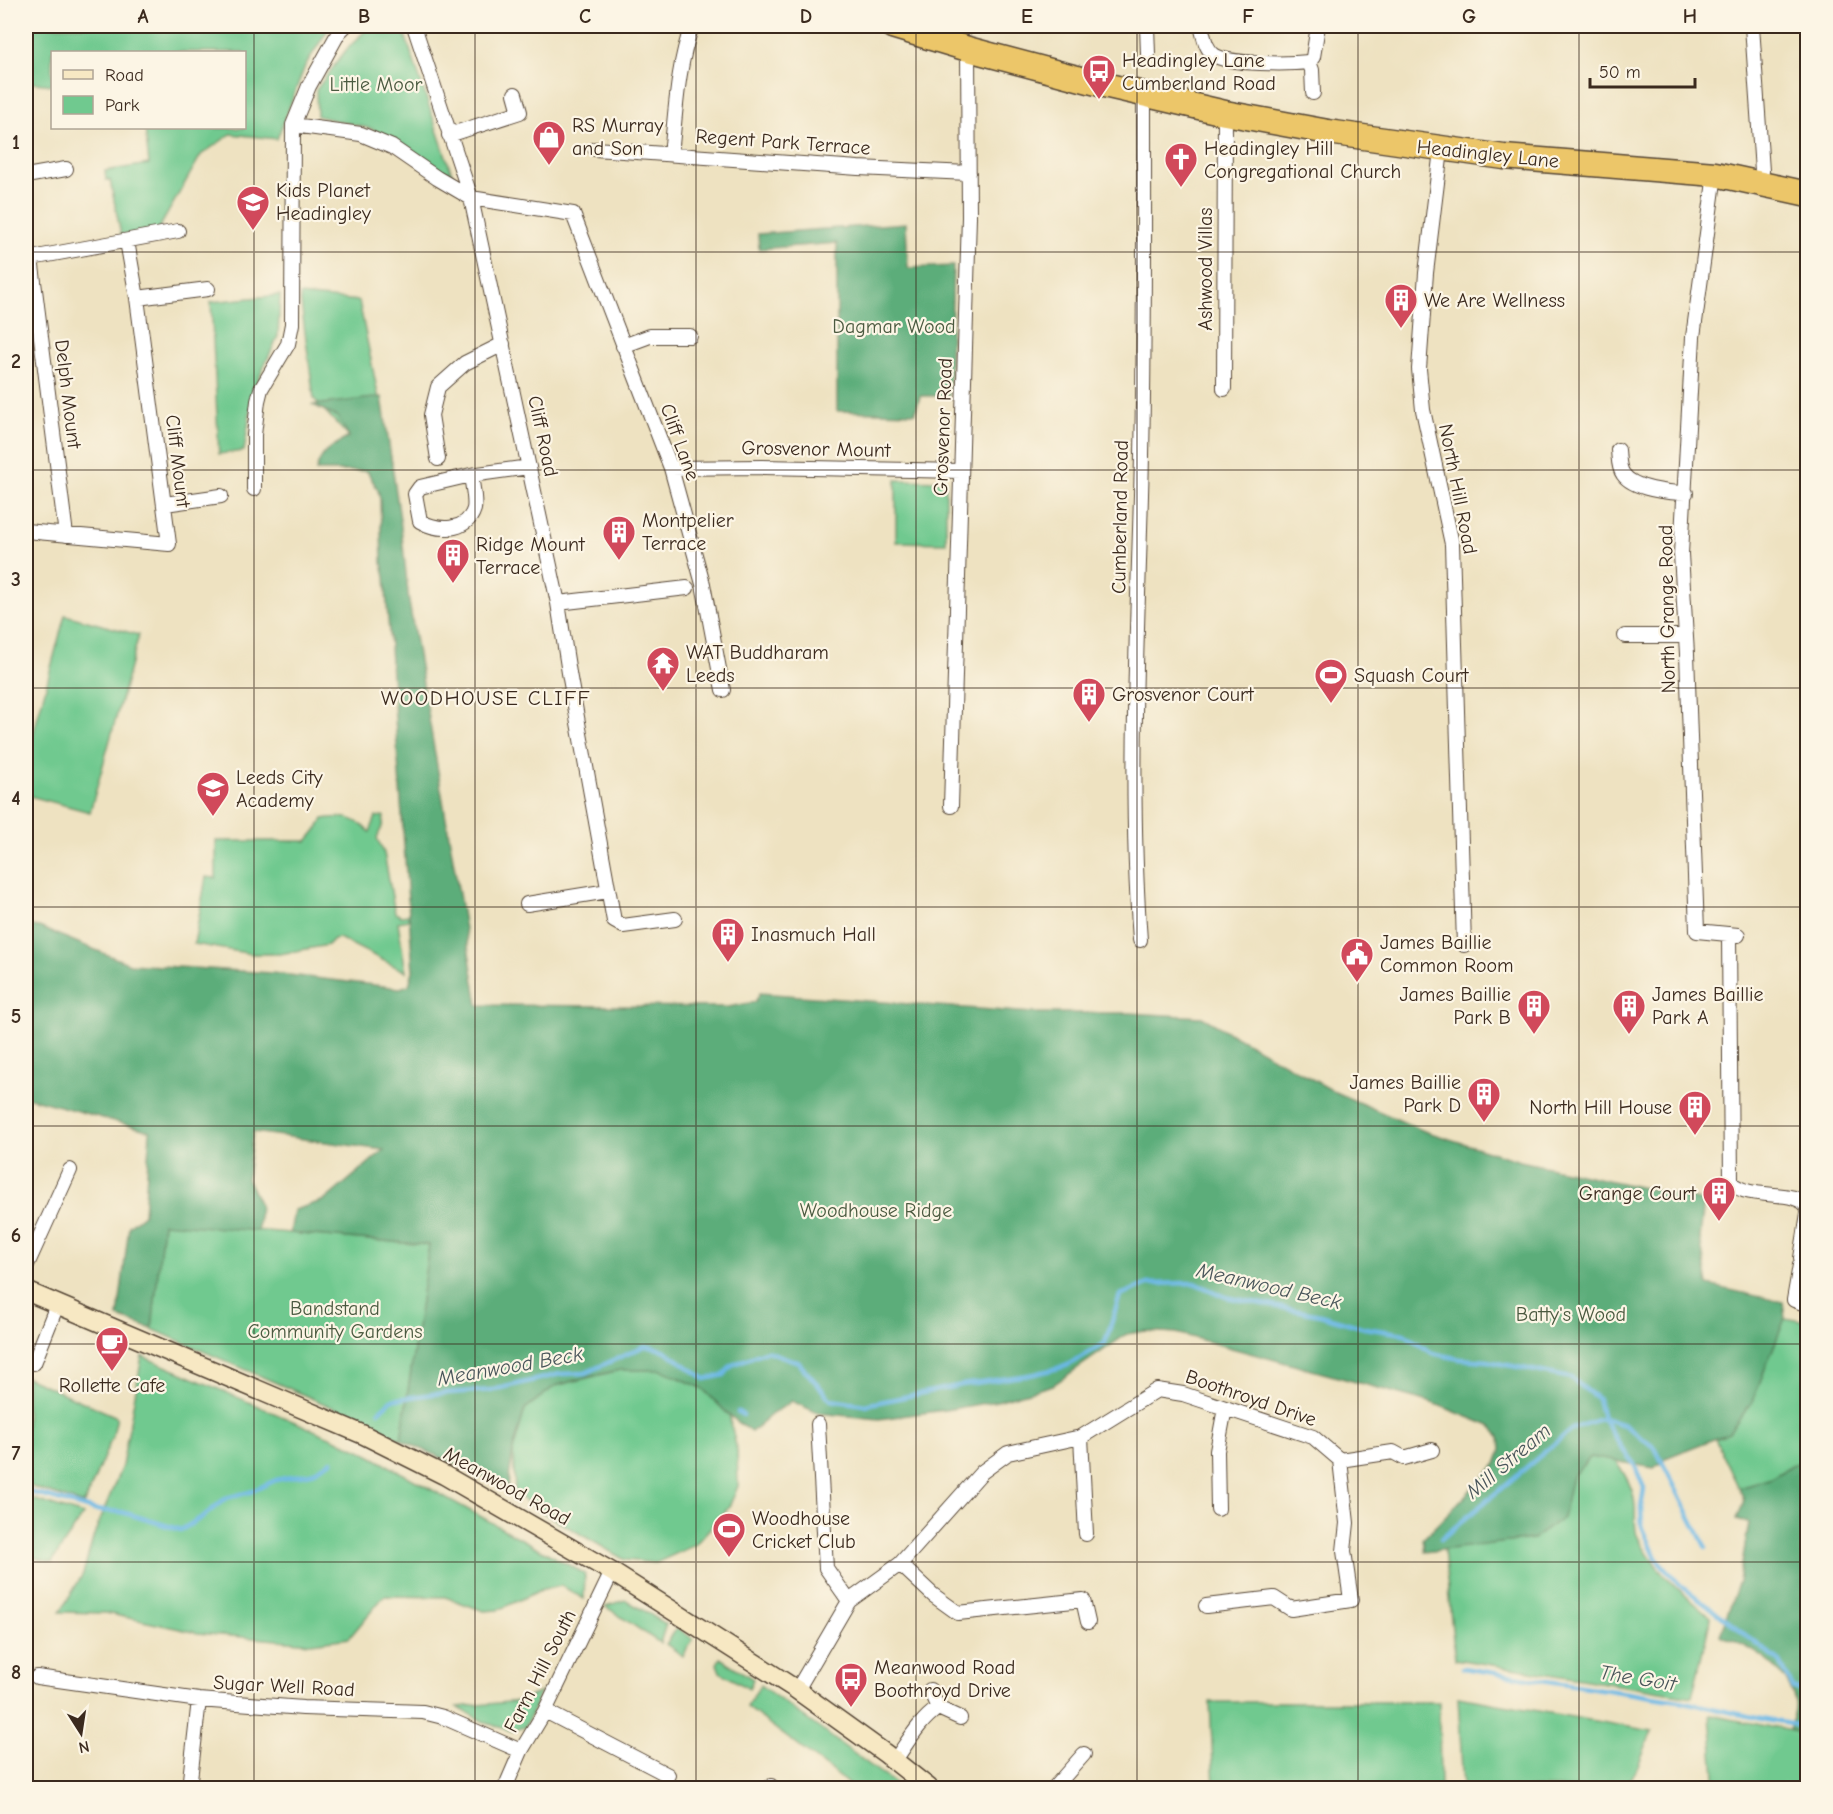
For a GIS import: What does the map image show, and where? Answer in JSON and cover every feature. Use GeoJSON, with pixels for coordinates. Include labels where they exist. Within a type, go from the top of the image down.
{"type":"FeatureCollection","features":[{"type":"Feature","properties":{"kind":"highway","name":"Headingley Lane"},"geometry":{"type":"LineString","coordinates":[[892,26],[968,49],[1144,95],[1328,132],[1441,150],[1504,157],[1715,174],[1808,194]]}},
{"type":"Feature","properties":{"kind":"street"},"geometry":{"type":"LineString","coordinates":[[254,489],[254,435],[258,401],[261,389],[288,344],[292,324],[293,125],[309,86],[345,26]]}},
{"type":"Feature","properties":{"kind":"street","name":"Cliff Road"},"geometry":{"type":"LineString","coordinates":[[414,26],[471,198],[558,603],[614,921],[622,926],[675,919]]}},
{"type":"Feature","properties":{"kind":"street"},"geometry":{"type":"LineString","coordinates":[[671,154],[679,73],[684,47],[692,26]]}},
{"type":"Feature","properties":{"kind":"street"},"geometry":{"type":"LineString","coordinates":[[1147,26],[1148,54]]}},
{"type":"Feature","properties":{"kind":"street"},"geometry":{"type":"LineString","coordinates":[[1201,26],[1206,45],[1213,55],[1226,61],[1291,64],[1309,62],[1313,57],[1318,26]]}},
{"type":"Feature","properties":{"kind":"street"},"geometry":{"type":"LineString","coordinates":[[1752,26],[1762,171],[1760,184]]}},
{"type":"Feature","properties":{"kind":"street","name":"Grosvenor Road"},"geometry":{"type":"LineString","coordinates":[[951,806],[969,173],[968,49]]}},
{"type":"Feature","properties":{"kind":"street"},"geometry":{"type":"LineString","coordinates":[[1309,62],[1312,70],[1313,93]]}},
{"type":"Feature","properties":{"kind":"street"},"geometry":{"type":"LineString","coordinates":[[449,135],[520,112],[515,94]]}},
{"type":"Feature","properties":{"kind":"street","name":"Cumberland Road"},"geometry":{"type":"LineString","coordinates":[[1140,940],[1134,775],[1141,492],[1144,95]]}},
{"type":"Feature","properties":{"kind":"street","name":"Ashwood Villas"},"geometry":{"type":"LineString","coordinates":[[1224,389],[1225,113]]}},
{"type":"Feature","properties":{"kind":"street"},"geometry":{"type":"LineString","coordinates":[[293,125],[361,134],[392,147],[471,198]]}},
{"type":"Feature","properties":{"kind":"street","name":"Regent Park Terrace"},"geometry":{"type":"LineString","coordinates":[[595,149],[858,168],[969,173]]}},
{"type":"Feature","properties":{"kind":"street","name":"North Hill Road"},"geometry":{"type":"LineString","coordinates":[[1441,150],[1426,273],[1419,369],[1423,410],[1452,544],[1464,945]]}},
{"type":"Feature","properties":{"kind":"street"},"geometry":{"type":"LineString","coordinates":[[26,176],[66,169]]}},
{"type":"Feature","properties":{"kind":"street","name":"North Grange Road"},"geometry":{"type":"LineString","coordinates":[[1715,174],[1693,337],[1681,555],[1697,931],[1733,935],[1731,1183],[1741,1191],[1794,1197],[1804,1202],[1808,1210]]}},
{"type":"Feature","properties":{"kind":"street","name":"Cliff Lane"},"geometry":{"type":"LineString","coordinates":[[471,198],[573,214],[671,468],[703,584],[723,690]]}},
{"type":"Feature","properties":{"kind":"street"},"geometry":{"type":"LineString","coordinates":[[28,258],[178,231]]}},
{"type":"Feature","properties":{"kind":"street","name":"Cliff Mount"},"geometry":{"type":"LineString","coordinates":[[26,531],[169,544],[137,298],[127,241]]}},
{"type":"Feature","properties":{"kind":"street","name":"Delph Mount"},"geometry":{"type":"LineString","coordinates":[[28,258],[66,535]]}},
{"type":"Feature","properties":{"kind":"street"},"geometry":{"type":"LineString","coordinates":[[137,298],[208,289]]}},
{"type":"Feature","properties":{"kind":"street"},"geometry":{"type":"LineString","coordinates":[[623,346],[650,336],[690,336]]}},
{"type":"Feature","properties":{"kind":"street"},"geometry":{"type":"LineString","coordinates":[[438,459],[431,415],[438,387],[465,363],[503,344]]}},
{"type":"Feature","properties":{"kind":"street"},"geometry":{"type":"LineString","coordinates":[[1618,450],[1619,464],[1623,474],[1633,482],[1668,493],[1686,492]]}},
{"type":"Feature","properties":{"kind":"street"},"geometry":{"type":"LineString","coordinates":[[471,475],[474,507],[466,522],[442,529],[431,527],[420,521],[415,494],[420,487],[471,475],[529,466]]}},
{"type":"Feature","properties":{"kind":"street","name":"Grosvenor Mount"},"geometry":{"type":"LineString","coordinates":[[671,468],[762,467],[961,471]]}},
{"type":"Feature","properties":{"kind":"street"},"geometry":{"type":"LineString","coordinates":[[165,504],[221,496]]}},
{"type":"Feature","properties":{"kind":"street"},"geometry":{"type":"LineString","coordinates":[[558,603],[687,588]]}},
{"type":"Feature","properties":{"kind":"street"},"geometry":{"type":"LineString","coordinates":[[1625,636],[1686,636]]}},
{"type":"Feature","properties":{"kind":"street"},"geometry":{"type":"LineString","coordinates":[[527,904],[608,891]]}},
{"type":"Feature","properties":{"kind":"street"},"geometry":{"type":"LineString","coordinates":[[26,1267],[70,1170]]}},
{"type":"Feature","properties":{"kind":"street"},"geometry":{"type":"LineString","coordinates":[[1808,1210],[1794,1300],[1808,1305]]}},
{"type":"Feature","properties":{"kind":"street","name":"Meanwood Road"},"geometry":{"type":"LineString","coordinates":[[26,1291],[364,1435],[454,1480],[612,1572],[796,1690],[895,1760],[929,1788]]}},
{"type":"Feature","properties":{"kind":"street"},"geometry":{"type":"LineString","coordinates":[[34,1363],[57,1305]]}},
{"type":"Feature","properties":{"kind":"street","name":"Boothroyd Drive"},"geometry":{"type":"LineString","coordinates":[[796,1690],[849,1601],[900,1564],[982,1472],[1008,1454],[1081,1437],[1156,1390],[1183,1394],[1313,1437],[1340,1460]]}},
{"type":"Feature","properties":{"kind":"street"},"geometry":{"type":"LineString","coordinates":[[1218,1509],[1217,1451],[1225,1408]]}},
{"type":"Feature","properties":{"kind":"street"},"geometry":{"type":"LineString","coordinates":[[818,1424],[826,1568],[849,1601]]}},
{"type":"Feature","properties":{"kind":"street"},"geometry":{"type":"LineString","coordinates":[[1081,1437],[1086,1534]]}},
{"type":"Feature","properties":{"kind":"street"},"geometry":{"type":"LineString","coordinates":[[1206,1606],[1274,1598],[1291,1609],[1351,1600],[1344,1551],[1347,1523],[1340,1460],[1393,1452],[1404,1458],[1432,1450]]}},
{"type":"Feature","properties":{"kind":"street"},"geometry":{"type":"LineString","coordinates":[[900,1564],[933,1595],[958,1613],[1083,1600],[1088,1622]]}},
{"type":"Feature","properties":{"kind":"street","name":"Farm Hill South"},"geometry":{"type":"LineString","coordinates":[[505,1788],[521,1751],[545,1711],[612,1572]]}},
{"type":"Feature","properties":{"kind":"street","name":"Sugar Well Road"},"geometry":{"type":"LineString","coordinates":[[37,1677],[199,1700],[303,1708],[423,1712],[443,1717],[521,1751]]}},
{"type":"Feature","properties":{"kind":"street"},"geometry":{"type":"LineString","coordinates":[[930,1690],[938,1708],[960,1718]]}},
{"type":"Feature","properties":{"kind":"street"},"geometry":{"type":"LineString","coordinates":[[189,1788],[199,1700]]}},
{"type":"Feature","properties":{"kind":"street"},"geometry":{"type":"LineString","coordinates":[[895,1760],[919,1725],[938,1708]]}},
{"type":"Feature","properties":{"kind":"street"},"geometry":{"type":"LineString","coordinates":[[545,1711],[668,1775]]}},
{"type":"Feature","properties":{"kind":"street"},"geometry":{"type":"LineString","coordinates":[[1054,1788],[1084,1754]]}},
{"type":"Feature","properties":{"kind":"green space"},"geometry":{"type":"Polygon","coordinates":[[[26,26],[330,26],[305,66],[277,139],[231,134],[201,155],[158,230],[121,235],[110,180],[106,180],[105,171],[149,164],[145,129],[246,129],[246,51],[51,51],[51,85],[26,82],[26,26]]]}},
{"type":"Feature","properties":{"kind":"green space","name":"Little Moor"},"geometry":{"type":"Polygon","coordinates":[[[370,26],[402,26],[453,177],[372,129],[317,116],[316,90],[346,50],[370,26]]]}},
{"type":"Feature","properties":{"kind":"green space","name":"Dagmar Wood"},"geometry":{"type":"Polygon","coordinates":[[[906,223],[908,268],[953,266],[949,396],[920,396],[915,413],[837,411],[837,243],[759,249],[758,234],[906,223]]]}},
{"type":"Feature","properties":{"kind":"green space"},"geometry":{"type":"Polygon","coordinates":[[[280,295],[278,336],[254,389],[244,451],[219,454],[211,302],[280,295]]]}},
{"type":"Feature","properties":{"kind":"green space"},"geometry":{"type":"Polygon","coordinates":[[[300,295],[359,301],[392,463],[349,437],[314,399],[300,295]]]}},
{"type":"Feature","properties":{"kind":"green space","name":"Woodhouse Ridge"},"geometry":{"type":"Polygon","coordinates":[[[382,397],[401,526],[409,602],[478,1005],[728,1007],[755,1002],[760,993],[1033,1013],[1129,1013],[1202,1017],[1335,1092],[1424,1131],[1520,1161],[1704,1201],[1700,1238],[1708,1285],[1783,1302],[1785,1318],[1752,1402],[1729,1433],[1668,1457],[1654,1468],[1591,1457],[1572,1476],[1563,1518],[1533,1539],[1425,1552],[1423,1539],[1496,1464],[1501,1450],[1500,1436],[1490,1426],[1433,1403],[1176,1333],[1145,1331],[1127,1334],[1053,1385],[997,1401],[879,1419],[818,1413],[792,1401],[751,1432],[729,1415],[702,1388],[662,1370],[620,1370],[583,1378],[555,1386],[525,1409],[513,1450],[508,1487],[401,1440],[429,1245],[290,1233],[294,1210],[325,1200],[384,1150],[253,1132],[247,1178],[260,1205],[258,1231],[163,1223],[152,1329],[118,1317],[129,1226],[144,1214],[150,1131],[26,1097],[26,925],[39,927],[130,964],[272,973],[400,988],[409,985],[413,971],[385,577],[382,563],[380,499],[378,490],[367,471],[316,471],[324,454],[349,437],[338,417],[313,405],[382,397]]]}},
{"type":"Feature","properties":{"kind":"green space"},"geometry":{"type":"Polygon","coordinates":[[[896,480],[946,481],[946,543],[896,542],[896,480]]]}},
{"type":"Feature","properties":{"kind":"green space"},"geometry":{"type":"Polygon","coordinates":[[[65,615],[139,635],[90,812],[26,795],[26,761],[65,615]]]}},
{"type":"Feature","properties":{"kind":"green space"},"geometry":{"type":"Polygon","coordinates":[[[384,816],[377,838],[384,853],[395,913],[401,916],[408,915],[409,920],[398,922],[406,972],[339,938],[334,939],[328,945],[280,954],[252,954],[194,944],[206,877],[216,878],[216,841],[307,841],[323,819],[337,818],[353,820],[370,832],[376,817],[384,816]]]}},
{"type":"Feature","properties":{"kind":"green space","name":"Bandstand Community Gardens"},"geometry":{"type":"Polygon","coordinates":[[[163,1222],[429,1245],[401,1440],[371,1424],[152,1329],[163,1222]]]}},
{"type":"Feature","properties":{"kind":"green space"},"geometry":{"type":"Polygon","coordinates":[[[1785,1318],[1807,1322],[1807,1457],[1772,1478],[1739,1488],[1715,1439],[1729,1433],[1752,1402],[1785,1318]]]}},
{"type":"Feature","properties":{"kind":"green space"},"geometry":{"type":"Polygon","coordinates":[[[142,1356],[360,1450],[585,1574],[584,1599],[562,1586],[543,1589],[498,1610],[484,1611],[445,1597],[384,1596],[349,1638],[311,1643],[198,1633],[106,1613],[60,1612],[83,1574],[94,1535],[122,1466],[142,1356]]]}},
{"type":"Feature","properties":{"kind":"green space"},"geometry":{"type":"Polygon","coordinates":[[[620,1370],[662,1370],[702,1388],[729,1415],[737,1450],[738,1486],[729,1507],[695,1545],[656,1563],[625,1560],[539,1510],[515,1493],[513,1450],[525,1409],[555,1386],[620,1370]]]}},
{"type":"Feature","properties":{"kind":"green space"},"geometry":{"type":"Polygon","coordinates":[[[26,1377],[117,1417],[113,1435],[84,1504],[26,1485],[26,1377]]]}},
{"type":"Feature","properties":{"kind":"green space"},"geometry":{"type":"Polygon","coordinates":[[[1591,1457],[1616,1461],[1631,1488],[1636,1532],[1644,1548],[1669,1580],[1711,1617],[1692,1697],[1455,1659],[1444,1549],[1533,1539],[1562,1518],[1572,1476],[1591,1457]]]}},
{"type":"Feature","properties":{"kind":"green space"},"geometry":{"type":"Polygon","coordinates":[[[1807,1457],[1807,1734],[1789,1730],[1795,1712],[1795,1702],[1791,1689],[1776,1668],[1744,1645],[1720,1635],[1739,1581],[1749,1523],[1737,1519],[1744,1501],[1739,1488],[1772,1478],[1807,1457]]]}},
{"type":"Feature","properties":{"kind":"green space"},"geometry":{"type":"Polygon","coordinates":[[[26,1497],[83,1515],[52,1562],[26,1556],[26,1497]]]}},
{"type":"Feature","properties":{"kind":"green space"},"geometry":{"type":"Polygon","coordinates":[[[626,1600],[666,1624],[660,1643],[605,1606],[626,1600]]]}},
{"type":"Feature","properties":{"kind":"green space"},"geometry":{"type":"Polygon","coordinates":[[[677,1628],[693,1639],[683,1656],[666,1644],[677,1628]]]}},
{"type":"Feature","properties":{"kind":"green space"},"geometry":{"type":"Polygon","coordinates":[[[720,1658],[753,1679],[749,1689],[720,1672],[717,1664],[720,1658]]]}},
{"type":"Feature","properties":{"kind":"green space"},"geometry":{"type":"Polygon","coordinates":[[[760,1685],[901,1788],[852,1788],[747,1707],[760,1685]]]}},
{"type":"Feature","properties":{"kind":"green space"},"geometry":{"type":"Polygon","coordinates":[[[541,1692],[525,1727],[512,1731],[486,1723],[457,1707],[519,1701],[541,1692]]]}},
{"type":"Feature","properties":{"kind":"green space"},"geometry":{"type":"Polygon","coordinates":[[[1458,1697],[1652,1731],[1637,1768],[1624,1788],[1463,1788],[1458,1697]]]}},
{"type":"Feature","properties":{"kind":"green space"},"geometry":{"type":"Polygon","coordinates":[[[1210,1702],[1439,1702],[1440,1788],[1214,1788],[1210,1702]]]}},
{"type":"Feature","properties":{"kind":"green space"},"geometry":{"type":"Polygon","coordinates":[[[1710,1715],[1807,1734],[1807,1788],[1716,1788],[1710,1715]]]}},
{"type":"Feature","properties":{"kind":"waterway","name":"Meanwood Beck"},"geometry":{"type":"LineString","coordinates":[[379,1411],[391,1400],[433,1394],[493,1390],[560,1374],[585,1373],[645,1346],[664,1350],[705,1379],[724,1375],[732,1365],[767,1351],[798,1362],[831,1400],[865,1405],[962,1385],[1035,1374],[1066,1366],[1105,1343],[1120,1295],[1148,1284],[1194,1283],[1226,1297],[1320,1315],[1365,1328],[1404,1334],[1432,1353],[1460,1359],[1488,1361],[1571,1378],[1598,1399],[1603,1418],[1634,1464],[1644,1488],[1641,1508],[1642,1526],[1656,1558],[1680,1585],[1780,1662],[1793,1688],[1808,1694]]}},
{"type":"Feature","properties":{"kind":"waterway"},"geometry":{"type":"LineString","coordinates":[[738,1412],[743,1415]]}},
{"type":"Feature","properties":{"kind":"waterway","name":"Mill Stream"},"geometry":{"type":"LineString","coordinates":[[1441,1539],[1572,1429],[1603,1418],[1624,1425],[1655,1448],[1706,1548]]}},
{"type":"Feature","properties":{"kind":"waterway","name":"Meanwood Beck"},"geometry":{"type":"LineString","coordinates":[[26,1491],[94,1510],[122,1512],[181,1530],[204,1516],[226,1498],[250,1492],[276,1480],[311,1473],[332,1461]]}},
{"type":"Feature","properties":{"kind":"waterway","name":"The Goit"},"geometry":{"type":"LineString","coordinates":[[1463,1668],[1679,1701],[1808,1727]]}},
{"type":"Feature","properties":{"kind":"place","name":"Headingley Lane Cumberland Road"},"geometry":{"type":"Point","coordinates":[1099,100]}},
{"type":"Feature","properties":{"kind":"place","name":"RS Murray and Son"},"geometry":{"type":"Point","coordinates":[549,166]}},
{"type":"Feature","properties":{"kind":"place","name":"Headingley Hill Congregational Church"},"geometry":{"type":"Point","coordinates":[1181,188]}},
{"type":"Feature","properties":{"kind":"place","name":"Kids Planet Headingley"},"geometry":{"type":"Point","coordinates":[253,231]}},
{"type":"Feature","properties":{"kind":"place","name":"We Are Wellness"},"geometry":{"type":"Point","coordinates":[1401,329]}},
{"type":"Feature","properties":{"kind":"place","name":"Montpelier Terrace"},"geometry":{"type":"Point","coordinates":[619,561]}},
{"type":"Feature","properties":{"kind":"place","name":"Ridge Mount Terrace"},"geometry":{"type":"Point","coordinates":[453,584]}},
{"type":"Feature","properties":{"kind":"place","name":"WAT Buddharam Leeds"},"geometry":{"type":"Point","coordinates":[663,692]}},
{"type":"Feature","properties":{"kind":"place","name":"Squash Court"},"geometry":{"type":"Point","coordinates":[1331,704]}},
{"type":"Feature","properties":{"kind":"place","name":"Grosvenor Court"},"geometry":{"type":"Point","coordinates":[1089,723]}},
{"type":"Feature","properties":{"kind":"place","name":"Leeds City Academy"},"geometry":{"type":"Point","coordinates":[213,817]}},
{"type":"Feature","properties":{"kind":"place","name":"Inasmuch Hall"},"geometry":{"type":"Point","coordinates":[728,963]}},
{"type":"Feature","properties":{"kind":"place","name":"James Baillie Common Room"},"geometry":{"type":"Point","coordinates":[1357,983]}},
{"type":"Feature","properties":{"kind":"place","name":"James Baillie Park B"},"geometry":{"type":"Point","coordinates":[1534,1035]}},
{"type":"Feature","properties":{"kind":"place","name":"James Baillie Park A"},"geometry":{"type":"Point","coordinates":[1629,1035]}},
{"type":"Feature","properties":{"kind":"place","name":"James Baillie Park D"},"geometry":{"type":"Point","coordinates":[1484,1123]}},
{"type":"Feature","properties":{"kind":"place","name":"North Hill House"},"geometry":{"type":"Point","coordinates":[1695,1136]}},
{"type":"Feature","properties":{"kind":"place","name":"Grange Court"},"geometry":{"type":"Point","coordinates":[1719,1222]}},
{"type":"Feature","properties":{"kind":"place","name":"Rollette Cafe"},"geometry":{"type":"Point","coordinates":[112,1372]}},
{"type":"Feature","properties":{"kind":"place","name":"Woodhouse Cricket Club"},"geometry":{"type":"Point","coordinates":[729,1558]}},
{"type":"Feature","properties":{"kind":"place","name":"Meanwood Road Boothroyd Drive"},"geometry":{"type":"Point","coordinates":[851,1708]}},
{"type":"Feature","properties":{"kind":"district","name":"WOODHOUSE CLIFF"},"geometry":{"type":"Point","coordinates":[486,698]}},
{"type":"Feature","properties":{"kind":"park label","name":"Batty's Wood"},"geometry":{"type":"Point","coordinates":[1571,1314]}}]}
